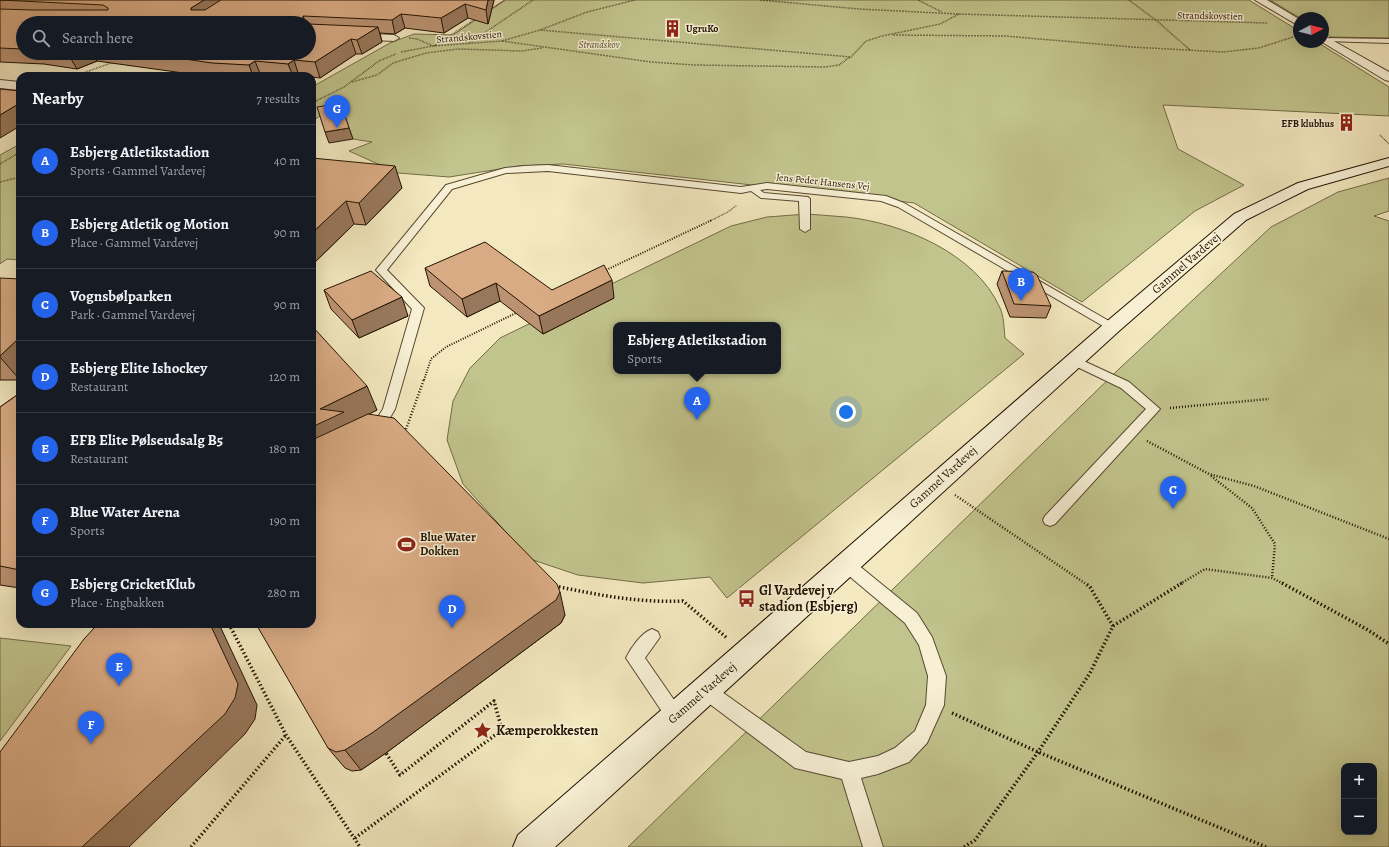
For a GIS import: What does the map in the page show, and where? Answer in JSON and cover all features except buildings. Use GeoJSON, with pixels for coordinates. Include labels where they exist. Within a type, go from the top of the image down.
{"type":"FeatureCollection","features":[{"type":"Feature","properties":{"kind":"street"},"geometry":{"type":"LineString","coordinates":[[1260,0],[1293,19]]}},
{"type":"Feature","properties":{"kind":"street"},"geometry":{"type":"LineString","coordinates":[[316,34],[394,38]]}},
{"type":"Feature","properties":{"kind":"street"},"geometry":{"type":"LineString","coordinates":[[1329,41],[1389,77]]}},
{"type":"Feature","properties":{"kind":"street"},"geometry":{"type":"LineString","coordinates":[[0,84],[16,86]]}},
{"type":"Feature","properties":{"kind":"street","name":"Gammel Vardevej"},"geometry":{"type":"LineString","coordinates":[[530,847],[1112,327],[1240,216],[1303,186],[1389,162]]}},
{"type":"Feature","properties":{"kind":"lane"},"geometry":{"type":"LineString","coordinates":[[1329,38],[1389,41]]}},
{"type":"Feature","properties":{"kind":"lane","name":"Jens Peder Hansens Vej"},"geometry":{"type":"LineString","coordinates":[[368,436],[374,433],[388,409],[418,308],[381,270],[449,188],[463,185],[499,172],[523,168],[548,168],[741,190],[767,186],[883,198],[901,205],[1112,327]]}},
{"type":"Feature","properties":{"kind":"lane"},"geometry":{"type":"LineString","coordinates":[[753,188],[761,195],[808,199],[806,229]]}},
{"type":"Feature","properties":{"kind":"lane"},"geometry":{"type":"LineString","coordinates":[[1050,520],[1154,409],[1124,385],[1075,361]]}},
{"type":"Feature","properties":{"kind":"lane"},"geometry":{"type":"LineString","coordinates":[[706,690],[802,762],[849,771],[878,765],[902,755],[921,737],[935,706],[937,676],[926,642],[911,618],[847,565]]}},
{"type":"Feature","properties":{"kind":"lane"},"geometry":{"type":"LineString","coordinates":[[652,638],[635,658],[676,716]]}},
{"type":"Feature","properties":{"kind":"lane"},"geometry":{"type":"LineString","coordinates":[[849,771],[873,847]]}},
{"type":"Feature","properties":{"kind":"path"},"geometry":{"type":"LineString","coordinates":[[485,12],[505,0]]}},
{"type":"Feature","properties":{"kind":"path"},"geometry":{"type":"LineString","coordinates":[[468,44],[533,0]]}},
{"type":"Feature","properties":{"kind":"path","name":"Strandskovstien"},"geometry":{"type":"LineString","coordinates":[[316,101],[329,96],[379,61],[414,49],[433,46],[502,41],[540,30],[587,12],[635,0]]}},
{"type":"Feature","properties":{"kind":"path","name":"Strandskovstien"},"geometry":{"type":"LineString","coordinates":[[760,0],[810,5],[959,13],[1157,21],[1268,23]]}},
{"type":"Feature","properties":{"kind":"path"},"geometry":{"type":"LineString","coordinates":[[918,0],[942,12]]}},
{"type":"Feature","properties":{"kind":"path"},"geometry":{"type":"LineString","coordinates":[[1129,0],[1157,21],[1190,50]]}},
{"type":"Feature","properties":{"kind":"path"},"geometry":{"type":"LineString","coordinates":[[502,41],[651,62],[694,65],[825,67],[839,65],[851,57],[866,41],[882,36],[940,24],[959,13]]}},
{"type":"Feature","properties":{"kind":"path"},"geometry":{"type":"LineString","coordinates":[[394,38],[417,39],[433,46],[479,17]]}},
{"type":"Feature","properties":{"kind":"path"},"geometry":{"type":"LineString","coordinates":[[540,30],[851,57]]}},
{"type":"Feature","properties":{"kind":"path"},"geometry":{"type":"LineString","coordinates":[[882,36],[933,34],[1005,36],[1190,50],[1243,51],[1266,47],[1293,37]]}},
{"type":"Feature","properties":{"kind":"path"},"geometry":{"type":"LineString","coordinates":[[350,82],[377,75],[393,63],[426,53],[458,49],[522,51],[545,48]]}},
{"type":"Feature","properties":{"kind":"path"},"geometry":{"type":"LineString","coordinates":[[85,72],[114,61]]}},
{"type":"Feature","properties":{"kind":"path"},"geometry":{"type":"LineString","coordinates":[[1380,135],[1389,144]]}},
{"type":"Feature","properties":{"kind":"path"},"geometry":{"type":"LineString","coordinates":[[0,164],[16,154]]}},
{"type":"Feature","properties":{"kind":"path"},"geometry":{"type":"LineString","coordinates":[[0,182],[16,179]]}},
{"type":"Feature","properties":{"kind":"path"},"geometry":{"type":"LineString","coordinates":[[601,273],[728,212],[739,203],[741,190]]}},
{"type":"Feature","properties":{"kind":"path"},"geometry":{"type":"LineString","coordinates":[[410,437],[405,432],[431,359],[446,347],[523,310]]}},
{"type":"Feature","properties":{"kind":"path"},"geometry":{"type":"LineString","coordinates":[[1154,409],[1269,399]]}},
{"type":"Feature","properties":{"kind":"path"},"geometry":{"type":"LineString","coordinates":[[1131,433],[1209,474],[1252,508],[1276,544],[1272,578]]}},
{"type":"Feature","properties":{"kind":"path"},"geometry":{"type":"LineString","coordinates":[[1209,474],[1254,486],[1389,539]]}},
{"type":"Feature","properties":{"kind":"path"},"geometry":{"type":"LineString","coordinates":[[937,483],[1090,587],[1113,626]]}},
{"type":"Feature","properties":{"kind":"path"},"geometry":{"type":"LineString","coordinates":[[964,847],[975,840],[1038,752],[1090,673],[1113,626],[1205,569],[1272,578],[1368,630],[1389,644]]}},
{"type":"Feature","properties":{"kind":"path"},"geometry":{"type":"LineString","coordinates":[[552,585],[599,595],[654,602],[683,601],[746,654]]}},
{"type":"Feature","properties":{"kind":"path"},"geometry":{"type":"LineString","coordinates":[[231,628],[286,735],[360,847]]}},
{"type":"Feature","properties":{"kind":"path"},"geometry":{"type":"LineString","coordinates":[[355,838],[502,730],[494,701],[400,775],[386,753]]}},
{"type":"Feature","properties":{"kind":"path"},"geometry":{"type":"LineString","coordinates":[[935,706],[1038,752],[1266,847]]}},
{"type":"Feature","properties":{"kind":"path"},"geometry":{"type":"LineString","coordinates":[[191,847],[286,735]]}},
{"type":"Feature","properties":{"kind":"green space","name":"Strandskov"},"geometry":{"type":"Polygon","coordinates":[[[505,0],[1249,0],[1293,27],[1293,48],[1327,48],[1389,87],[1389,116],[1163,105],[1178,149],[1244,185],[1195,211],[1082,302],[914,203],[563,164],[519,166],[449,177],[398,173],[349,151],[372,142],[353,139],[344,113],[320,116],[316,118],[316,85],[390,43],[414,34],[453,35],[505,0]]]}},
{"type":"Feature","properties":{"kind":"green space"},"geometry":{"type":"Polygon","coordinates":[[[1270,0],[1389,0],[1389,38],[1331,37],[1329,36],[1329,12],[1293,12],[1293,14],[1270,0]]]}},
{"type":"Feature","properties":{"kind":"green space"},"geometry":{"type":"Polygon","coordinates":[[[16,146],[16,260],[7,259],[0,264],[0,155],[16,146]]]}},
{"type":"Feature","properties":{"kind":"green space"},"geometry":{"type":"Polygon","coordinates":[[[1389,178],[1389,211],[1374,216],[1389,221],[1389,847],[628,847],[1120,368],[1271,227],[1338,192],[1389,178]]]}},
{"type":"Feature","properties":{"kind":"green space"},"geometry":{"type":"Polygon","coordinates":[[[807,214],[868,220],[913,234],[935,244],[974,271],[989,289],[1000,308],[1004,323],[1005,338],[1024,354],[727,598],[710,577],[643,583],[578,575],[530,559],[463,484],[447,440],[453,401],[470,368],[500,338],[731,226],[767,217],[807,214]]]}},
{"type":"Feature","properties":{"kind":"green space"},"geometry":{"type":"Polygon","coordinates":[[[0,638],[71,646],[0,741],[0,638]]]}},
{"type":"Feature","properties":{"kind":"place","name":"UgruKo"},"geometry":{"type":"Point","coordinates":[673,28]}},
{"type":"Feature","properties":{"kind":"place","name":"EFB klubhus"},"geometry":{"type":"Point","coordinates":[1347,123]}},
{"type":"Feature","properties":{"kind":"place","name":"Esbjerg CricketKlub"},"geometry":{"type":"Point","coordinates":[337,128]}},
{"type":"Feature","properties":{"kind":"place","name":"Esbjerg Atletik og Motion"},"geometry":{"type":"Point","coordinates":[1021,301]}},
{"type":"Feature","properties":{"kind":"place","name":"Esbjerg Atletikstadion"},"geometry":{"type":"Point","coordinates":[697,420]}},
{"type":"Feature","properties":{"kind":"place","name":"Vognsbølparken"},"geometry":{"type":"Point","coordinates":[1173,509]}},
{"type":"Feature","properties":{"kind":"place","name":"Blue Water Dokken"},"geometry":{"type":"Point","coordinates":[407,544]}},
{"type":"Feature","properties":{"kind":"place","name":"Gl Vardevej v stadion (Esbjerg)"},"geometry":{"type":"Point","coordinates":[746,598]}},
{"type":"Feature","properties":{"kind":"place","name":"Esbjerg Elite Ishockey"},"geometry":{"type":"Point","coordinates":[452,628]}},
{"type":"Feature","properties":{"kind":"place","name":"EFB Elite Pølseudsalg B5"},"geometry":{"type":"Point","coordinates":[119,686]}},
{"type":"Feature","properties":{"kind":"place","name":"Kæmperokkesten"},"geometry":{"type":"Point","coordinates":[483,730]}},
{"type":"Feature","properties":{"kind":"place","name":"Blue Water Arena"},"geometry":{"type":"Point","coordinates":[91,744]}}]}
